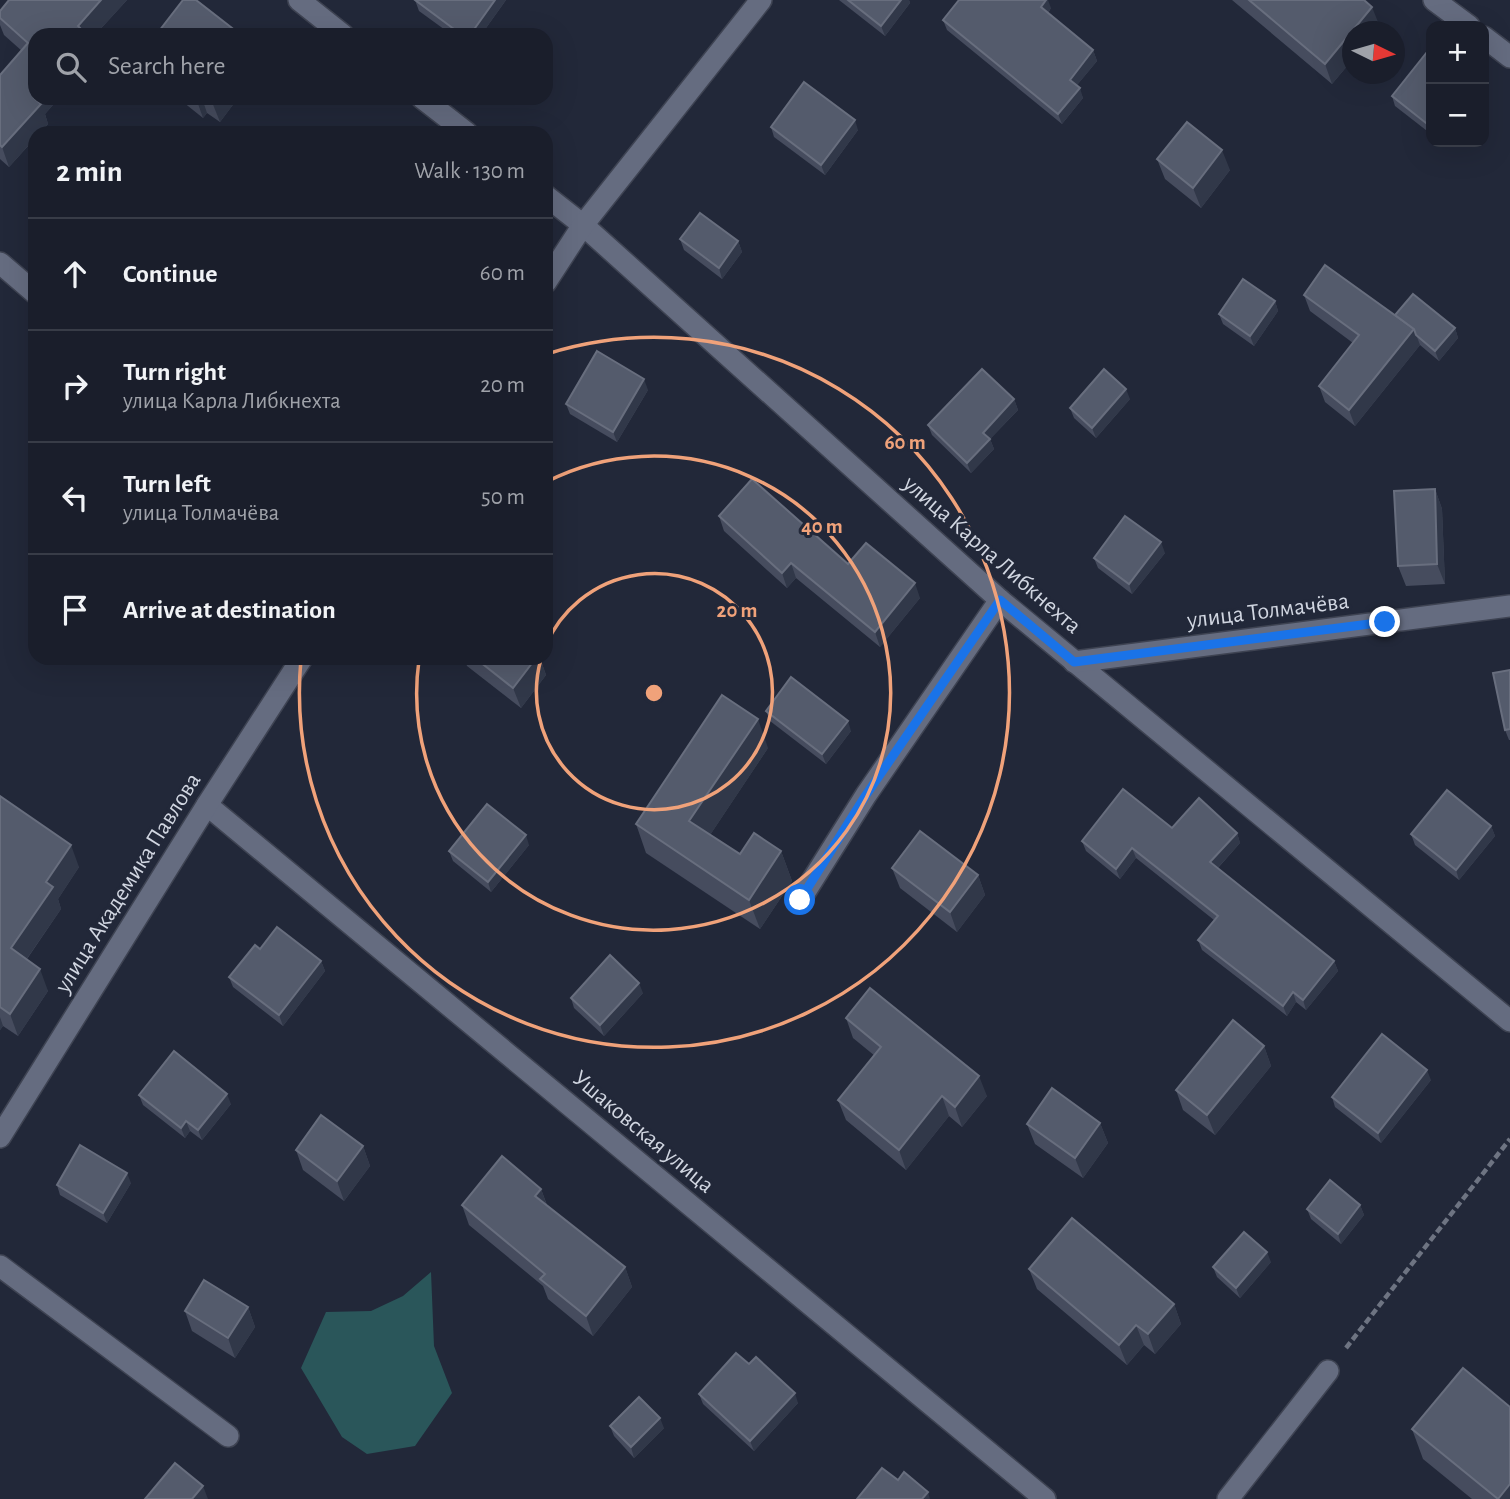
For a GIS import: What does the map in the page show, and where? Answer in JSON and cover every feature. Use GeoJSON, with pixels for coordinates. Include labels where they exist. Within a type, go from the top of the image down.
{"type":"FeatureCollection","features":[{"type":"Feature","properties":{"kind":"street"},"geometry":{"type":"LineString","coordinates":[[299,0],[334,28]]}},
{"type":"Feature","properties":{"kind":"street"},"geometry":{"type":"LineString","coordinates":[[553,271],[583,225],[761,0]]}},
{"type":"Feature","properties":{"kind":"street"},"geometry":{"type":"LineString","coordinates":[[1437,1],[1463,21]]}},
{"type":"Feature","properties":{"kind":"street"},"geometry":{"type":"LineString","coordinates":[[1489,41],[1510,57]]}},
{"type":"Feature","properties":{"kind":"street"},"geometry":{"type":"LineString","coordinates":[[431,105],[458,126]]}},
{"type":"Feature","properties":{"kind":"street","name":"улица Карла Либкнехта"},"geometry":{"type":"LineString","coordinates":[[553,201],[583,225],[1000,600],[1510,1021]]}},
{"type":"Feature","properties":{"kind":"street"},"geometry":{"type":"LineString","coordinates":[[0,263],[28,287]]}},
{"type":"Feature","properties":{"kind":"street"},"geometry":{"type":"LineString","coordinates":[[800,900],[866,795],[1000,600]]}},
{"type":"Feature","properties":{"kind":"street","name":"улица Толмачёва"},"geometry":{"type":"LineString","coordinates":[[1074,662],[1510,606]]}},
{"type":"Feature","properties":{"kind":"street","name":"улица Академика Павлова"},"geometry":{"type":"LineString","coordinates":[[0,1137],[297,665]]}},
{"type":"Feature","properties":{"kind":"street","name":"Ушаковская улица"},"geometry":{"type":"LineString","coordinates":[[207,805],[1045,1499]]}},
{"type":"Feature","properties":{"kind":"street"},"geometry":{"type":"LineString","coordinates":[[0,1266],[228,1436]]}},
{"type":"Feature","properties":{"kind":"street"},"geometry":{"type":"LineString","coordinates":[[1228,1499],[1328,1371]]}},
{"type":"Feature","properties":{"kind":"path"},"geometry":{"type":"LineString","coordinates":[[1328,1371],[1510,1139]]}},
{"type":"Feature","properties":{"kind":"shaded area"},"geometry":{"type":"Polygon","coordinates":[[[431,1272],[434,1346],[452,1393],[415,1446],[367,1454],[342,1437],[301,1368],[326,1312],[371,1311],[403,1296],[431,1272]]]}},
{"type":"Feature","properties":{"kind":"building"},"geometry":{"type":"Polygon","coordinates":[[[9,0],[101,0],[78,26],[80,28],[28,28],[28,43],[0,18],[0,11],[9,0]]]}},
{"type":"Feature","properties":{"kind":"building"},"geometry":{"type":"Polygon","coordinates":[[[183,0],[196,0],[232,28],[161,28],[183,0]]]}},
{"type":"Feature","properties":{"kind":"building"},"geometry":{"type":"Polygon","coordinates":[[[415,0],[495,0],[475,28],[453,28],[415,0]]]}},
{"type":"Feature","properties":{"kind":"building"},"geometry":{"type":"Polygon","coordinates":[[[848,0],[901,0],[881,26],[848,0]]]}},
{"type":"Feature","properties":{"kind":"building"},"geometry":{"type":"Polygon","coordinates":[[[959,0],[1046,0],[1041,7],[1093,50],[1070,80],[1080,88],[1058,114],[943,20],[959,0]]]}},
{"type":"Feature","properties":{"kind":"building"},"geometry":{"type":"Polygon","coordinates":[[[1249,0],[1364,0],[1372,7],[1360,21],[1342,21],[1342,43],[1325,64],[1249,0]]]}},
{"type":"Feature","properties":{"kind":"building"},"geometry":{"type":"Polygon","coordinates":[[[28,43],[28,105],[40,105],[2,147],[0,145],[0,75],[28,43]]]}},
{"type":"Feature","properties":{"kind":"building"},"geometry":{"type":"Polygon","coordinates":[[[1426,53],[1426,123],[1392,96],[1402,84],[1405,84],[1405,80],[1426,53]]]}},
{"type":"Feature","properties":{"kind":"building"},"geometry":{"type":"Polygon","coordinates":[[[804,82],[855,120],[821,165],[771,127],[804,82]]]}},
{"type":"Feature","properties":{"kind":"building"},"geometry":{"type":"Polygon","coordinates":[[[1187,122],[1222,150],[1193,188],[1157,159],[1187,122]]]}},
{"type":"Feature","properties":{"kind":"building"},"geometry":{"type":"Polygon","coordinates":[[[700,213],[738,241],[719,268],[680,239],[700,213]]]}},
{"type":"Feature","properties":{"kind":"building"},"geometry":{"type":"Polygon","coordinates":[[[1325,265],[1414,329],[1349,410],[1319,386],[1359,335],[1304,295],[1325,265]]]}},
{"type":"Feature","properties":{"kind":"building"},"geometry":{"type":"Polygon","coordinates":[[[1243,279],[1275,301],[1250,336],[1219,314],[1243,279]]]}},
{"type":"Feature","properties":{"kind":"building"},"geometry":{"type":"Polygon","coordinates":[[[1413,294],[1455,328],[1435,351],[1416,335],[1414,329],[1395,315],[1413,294]]]}},
{"type":"Feature","properties":{"kind":"building"},"geometry":{"type":"Polygon","coordinates":[[[597,351],[644,379],[613,432],[566,404],[597,351]]]}},
{"type":"Feature","properties":{"kind":"building"},"geometry":{"type":"Polygon","coordinates":[[[982,369],[1014,399],[983,433],[990,439],[967,463],[928,425],[982,369]]]}},
{"type":"Feature","properties":{"kind":"building"},"geometry":{"type":"Polygon","coordinates":[[[1104,369],[1126,389],[1092,428],[1070,408],[1104,369]]]}},
{"type":"Feature","properties":{"kind":"building"},"geometry":{"type":"Polygon","coordinates":[[[752,479],[848,564],[866,543],[915,583],[875,632],[791,563],[782,573],[719,516],[752,479]]]}},
{"type":"Feature","properties":{"kind":"building"},"geometry":{"type":"Polygon","coordinates":[[[1435,489],[1437,564],[1398,566],[1394,491],[1435,489]]]}},
{"type":"Feature","properties":{"kind":"building"},"geometry":{"type":"Polygon","coordinates":[[[1125,516],[1161,542],[1129,584],[1094,558],[1125,516]]]}},
{"type":"Feature","properties":{"kind":"building"},"geometry":{"type":"Polygon","coordinates":[[[484,665],[531,665],[513,688],[484,665]]]}},
{"type":"Feature","properties":{"kind":"building"},"geometry":{"type":"Polygon","coordinates":[[[1510,670],[1510,729],[1505,730],[1493,673],[1510,670]]]}},
{"type":"Feature","properties":{"kind":"building"},"geometry":{"type":"Polygon","coordinates":[[[791,677],[848,721],[822,754],[766,711],[791,677]]]}},
{"type":"Feature","properties":{"kind":"building"},"geometry":{"type":"Polygon","coordinates":[[[722,695],[758,719],[689,821],[740,854],[754,833],[781,851],[749,900],[636,824],[722,695]]]}},
{"type":"Feature","properties":{"kind":"building"},"geometry":{"type":"Polygon","coordinates":[[[1123,789],[1172,828],[1199,798],[1237,833],[1210,862],[1334,961],[1303,1000],[1293,992],[1283,1006],[1198,940],[1218,916],[1132,848],[1116,869],[1082,841],[1123,789]]]}},
{"type":"Feature","properties":{"kind":"building"},"geometry":{"type":"Polygon","coordinates":[[[1447,790],[1491,826],[1456,870],[1411,834],[1447,790]]]}},
{"type":"Feature","properties":{"kind":"building"},"geometry":{"type":"Polygon","coordinates":[[[0,796],[71,845],[46,882],[53,887],[11,948],[40,969],[10,1014],[0,1007],[0,796]]]}},
{"type":"Feature","properties":{"kind":"building"},"geometry":{"type":"Polygon","coordinates":[[[487,804],[526,835],[488,882],[449,851],[487,804]]]}},
{"type":"Feature","properties":{"kind":"building"},"geometry":{"type":"Polygon","coordinates":[[[920,831],[978,875],[950,912],[892,868],[920,831]]]}},
{"type":"Feature","properties":{"kind":"building"},"geometry":{"type":"Polygon","coordinates":[[[277,927],[321,961],[279,1015],[229,977],[255,945],[260,949],[277,927]]]}},
{"type":"Feature","properties":{"kind":"building"},"geometry":{"type":"Polygon","coordinates":[[[610,955],[639,983],[600,1025],[571,998],[610,955]]]}},
{"type":"Feature","properties":{"kind":"building"},"geometry":{"type":"Polygon","coordinates":[[[870,988],[979,1076],[955,1107],[942,1096],[899,1150],[838,1100],[881,1047],[846,1018],[870,988]]]}},
{"type":"Feature","properties":{"kind":"building"},"geometry":{"type":"Polygon","coordinates":[[[1233,1020],[1264,1046],[1207,1115],[1176,1090],[1233,1020]]]}},
{"type":"Feature","properties":{"kind":"building"},"geometry":{"type":"Polygon","coordinates":[[[1382,1034],[1427,1070],[1378,1133],[1332,1097],[1382,1034]]]}},
{"type":"Feature","properties":{"kind":"building"},"geometry":{"type":"Polygon","coordinates":[[[174,1051],[227,1094],[198,1130],[186,1121],[181,1128],[139,1095],[174,1051]]]}},
{"type":"Feature","properties":{"kind":"building"},"geometry":{"type":"Polygon","coordinates":[[[1052,1088],[1100,1123],[1075,1158],[1027,1124],[1052,1088]]]}},
{"type":"Feature","properties":{"kind":"building"},"geometry":{"type":"Polygon","coordinates":[[[321,1115],[363,1146],[337,1181],[296,1150],[321,1115]]]}},
{"type":"Feature","properties":{"kind":"building"},"geometry":{"type":"Polygon","coordinates":[[[80,1145],[127,1173],[103,1213],[57,1185],[80,1145]]]}},
{"type":"Feature","properties":{"kind":"building"},"geometry":{"type":"Polygon","coordinates":[[[502,1156],[541,1189],[535,1196],[625,1267],[586,1316],[540,1279],[545,1274],[462,1205],[502,1156]]]}},
{"type":"Feature","properties":{"kind":"building"},"geometry":{"type":"Polygon","coordinates":[[[1330,1180],[1360,1205],[1338,1234],[1307,1209],[1330,1180]]]}},
{"type":"Feature","properties":{"kind":"building"},"geometry":{"type":"Polygon","coordinates":[[[1072,1218],[1174,1304],[1148,1334],[1136,1325],[1119,1345],[1029,1269],[1072,1218]]]}},
{"type":"Feature","properties":{"kind":"building"},"geometry":{"type":"Polygon","coordinates":[[[1244,1232],[1267,1252],[1236,1288],[1213,1267],[1244,1232]]]}},
{"type":"Feature","properties":{"kind":"building"},"geometry":{"type":"Polygon","coordinates":[[[204,1280],[248,1307],[228,1338],[185,1311],[204,1280]]]}},
{"type":"Feature","properties":{"kind":"building"},"geometry":{"type":"Polygon","coordinates":[[[736,1353],[749,1364],[756,1357],[795,1393],[750,1441],[699,1394],[736,1353]]]}},
{"type":"Feature","properties":{"kind":"building"},"geometry":{"type":"Polygon","coordinates":[[[1463,1368],[1510,1407],[1510,1484],[1498,1499],[1412,1429],[1463,1368]]]}},
{"type":"Feature","properties":{"kind":"building"},"geometry":{"type":"Polygon","coordinates":[[[639,1397],[660,1418],[631,1447],[610,1426],[639,1397]]]}},
{"type":"Feature","properties":{"kind":"building"},"geometry":{"type":"Polygon","coordinates":[[[175,1463],[203,1486],[192,1499],[145,1499],[175,1463]]]}},
{"type":"Feature","properties":{"kind":"building"},"geometry":{"type":"Polygon","coordinates":[[[882,1468],[898,1480],[904,1472],[928,1492],[922,1499],[857,1499],[882,1468]]]}},
{"type":"Feature","properties":{"kind":"route"},"geometry":{"type":"LineString","coordinates":[[800,900],[866,795],[1000,600],[1074,662],[1385,622]]}}]}
